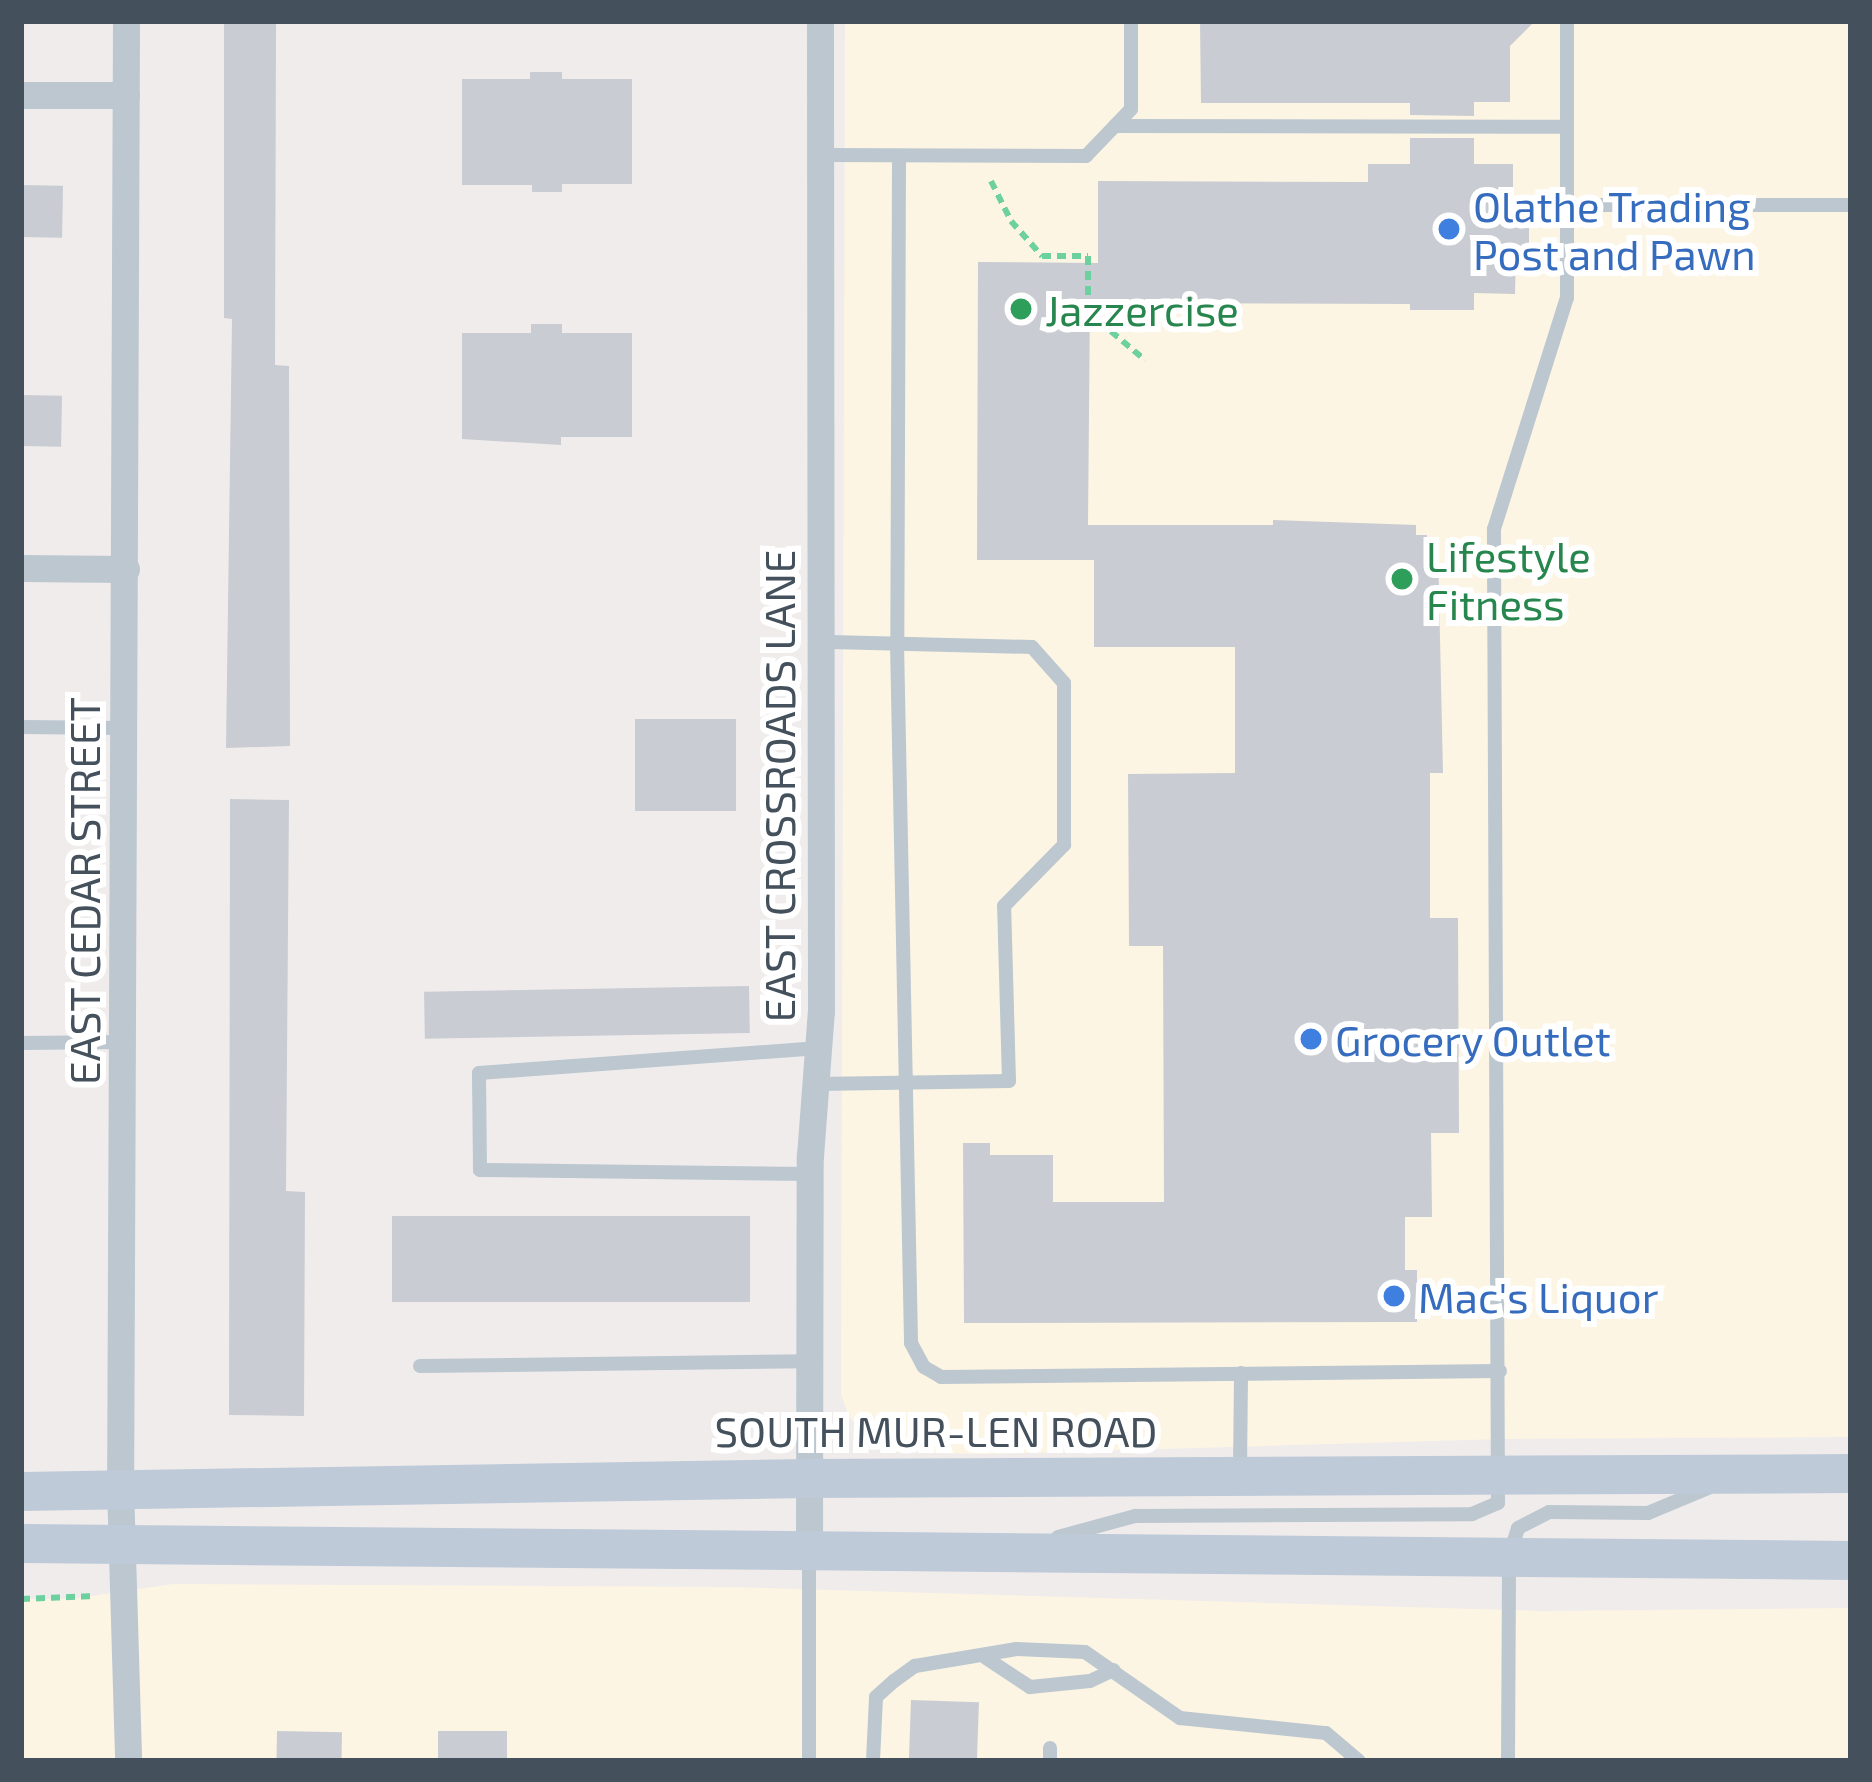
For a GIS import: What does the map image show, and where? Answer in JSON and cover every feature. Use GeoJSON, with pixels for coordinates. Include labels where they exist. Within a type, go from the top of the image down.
{"type":"FeatureCollection","features":[{"type":"Feature","properties":{"kind":"main road","name":"SOUTH MUR-LEN ROAD"},"geometry":{"type":"LineString","coordinates":[[21,1491],[807,1478],[1851,1472]]}},
{"type":"Feature","properties":{"kind":"main road"},"geometry":{"type":"LineString","coordinates":[[21,1544],[1851,1560]]}},
{"type":"Feature","properties":{"kind":"street","name":"EAST CEDAR STREET"},"geometry":{"type":"LineString","coordinates":[[126,21],[120,1486],[128,1761]]}},
{"type":"Feature","properties":{"kind":"street","name":"EAST CROSSROADS LANE"},"geometry":{"type":"LineString","coordinates":[[809,1550],[810,1174],[819,1048],[820,21]]}},
{"type":"Feature","properties":{"kind":"street"},"geometry":{"type":"LineString","coordinates":[[21,95],[126,95]]}},
{"type":"Feature","properties":{"kind":"street"},"geometry":{"type":"LineString","coordinates":[[21,568],[126,569]]}},
{"type":"Feature","properties":{"kind":"lane"},"geometry":{"type":"LineString","coordinates":[[820,155],[1086,156],[1131,109],[1131,21]]}},
{"type":"Feature","properties":{"kind":"lane"},"geometry":{"type":"LineString","coordinates":[[1003,1552],[1135,1516],[1472,1514],[1498,1503],[1494,529],[1567,298],[1567,21]]}},
{"type":"Feature","properties":{"kind":"lane"},"geometry":{"type":"LineString","coordinates":[[1115,126],[1567,127]]}},
{"type":"Feature","properties":{"kind":"lane"},"geometry":{"type":"LineString","coordinates":[[899,157],[897,643],[911,1343],[924,1367],[941,1377],[1500,1370]]}},
{"type":"Feature","properties":{"kind":"lane"},"geometry":{"type":"LineString","coordinates":[[1567,205],[1851,205]]}},
{"type":"Feature","properties":{"kind":"lane"},"geometry":{"type":"LineString","coordinates":[[817,1084],[1009,1081],[1004,906],[1064,845],[1064,683],[1032,647],[820,642]]}},
{"type":"Feature","properties":{"kind":"lane"},"geometry":{"type":"LineString","coordinates":[[21,727],[125,728]]}},
{"type":"Feature","properties":{"kind":"lane"},"geometry":{"type":"LineString","coordinates":[[21,1043],[124,1042]]}},
{"type":"Feature","properties":{"kind":"lane"},"geometry":{"type":"LineString","coordinates":[[810,1174],[480,1170],[478,1073],[819,1048]]}},
{"type":"Feature","properties":{"kind":"lane"},"geometry":{"type":"LineString","coordinates":[[420,1366],[807,1361]]}},
{"type":"Feature","properties":{"kind":"lane"},"geometry":{"type":"LineString","coordinates":[[1240,1476],[1241,1373]]}},
{"type":"Feature","properties":{"kind":"lane"},"geometry":{"type":"LineString","coordinates":[[1508,1761],[1509,1556],[1518,1528],[1549,1512],[1648,1513],[1744,1473]]}},
{"type":"Feature","properties":{"kind":"lane"},"geometry":{"type":"LineString","coordinates":[[809,1550],[809,1761]]}},
{"type":"Feature","properties":{"kind":"lane"},"geometry":{"type":"LineString","coordinates":[[873,1761],[876,1697],[915,1666],[986,1658],[1016,1649],[1085,1652],[1180,1718],[1326,1733],[1359,1761]]}},
{"type":"Feature","properties":{"kind":"lane"},"geometry":{"type":"LineString","coordinates":[[986,1658],[1030,1687],[1090,1682],[1114,1670]]}},
{"type":"Feature","properties":{"kind":"path"},"geometry":{"type":"LineString","coordinates":[[979,156],[1011,220],[1042,256],[1088,256],[1088,312],[1144,360]]}},
{"type":"Feature","properties":{"kind":"shaded area"},"geometry":{"type":"Polygon","coordinates":[[[845,21],[1851,21],[1851,1437],[1501,1439],[986,1454],[882,1452],[849,1417],[841,1394],[845,21]]]}},
{"type":"Feature","properties":{"kind":"shaded area"},"geometry":{"type":"Polygon","coordinates":[[[173,1584],[732,1587],[1542,1611],[1851,1608],[1851,1761],[21,1761],[21,1599],[70,1599],[173,1584]]]}},
{"type":"Feature","properties":{"kind":"building"},"geometry":{"type":"Polygon","coordinates":[[[224,21],[276,21],[275,365],[289,366],[290,746],[226,748],[232,319],[224,318],[224,21]]]}},
{"type":"Feature","properties":{"kind":"building"},"geometry":{"type":"Polygon","coordinates":[[[1200,21],[1535,21],[1510,46],[1510,102],[1474,102],[1474,116],[1410,115],[1410,103],[1201,103],[1200,21]]]}},
{"type":"Feature","properties":{"kind":"building"},"geometry":{"type":"Polygon","coordinates":[[[530,72],[562,72],[562,79],[632,79],[632,184],[562,184],[562,192],[532,192],[532,185],[462,185],[462,79],[530,79],[530,72]]]}},
{"type":"Feature","properties":{"kind":"building"},"geometry":{"type":"Polygon","coordinates":[[[1410,138],[1474,138],[1474,164],[1513,164],[1513,205],[1529,205],[1529,253],[1516,253],[1515,294],[1474,293],[1474,310],[1410,310],[1410,304],[1090,303],[1088,525],[1273,525],[1273,520],[1416,525],[1416,535],[1427,535],[1427,547],[1438,547],[1443,773],[1430,773],[1430,918],[1458,918],[1459,1133],[1431,1133],[1432,1217],[1405,1217],[1405,1270],[1417,1270],[1417,1322],[964,1323],[963,1143],[990,1143],[990,1155],[1053,1155],[1053,1202],[1164,1202],[1163,946],[1129,946],[1128,774],[1235,773],[1235,647],[1094,647],[1094,560],[977,560],[978,262],[1098,263],[1098,181],[1368,182],[1368,164],[1410,164],[1410,138]]]}},
{"type":"Feature","properties":{"kind":"building"},"geometry":{"type":"Polygon","coordinates":[[[21,185],[63,186],[62,238],[21,237],[21,185]]]}},
{"type":"Feature","properties":{"kind":"building"},"geometry":{"type":"Polygon","coordinates":[[[531,324],[562,324],[562,333],[632,333],[632,437],[561,437],[561,445],[462,439],[462,333],[531,333],[531,324]]]}},
{"type":"Feature","properties":{"kind":"building"},"geometry":{"type":"Polygon","coordinates":[[[21,395],[62,396],[61,447],[21,446],[21,395]]]}},
{"type":"Feature","properties":{"kind":"building"},"geometry":{"type":"Polygon","coordinates":[[[635,719],[736,719],[736,811],[635,811],[635,719]]]}},
{"type":"Feature","properties":{"kind":"building"},"geometry":{"type":"Polygon","coordinates":[[[230,799],[289,800],[286,1191],[305,1192],[304,1416],[229,1415],[230,799]]]}},
{"type":"Feature","properties":{"kind":"building"},"geometry":{"type":"Polygon","coordinates":[[[749,986],[750,1033],[425,1039],[424,992],[749,986]]]}},
{"type":"Feature","properties":{"kind":"building"},"geometry":{"type":"Polygon","coordinates":[[[392,1216],[750,1216],[750,1302],[392,1302],[392,1216]]]}},
{"type":"Feature","properties":{"kind":"building"},"geometry":{"type":"Polygon","coordinates":[[[911,1700],[979,1702],[977,1761],[909,1761],[911,1700]]]}},
{"type":"Feature","properties":{"kind":"building"},"geometry":{"type":"Polygon","coordinates":[[[277,1731],[342,1732],[341,1761],[276,1761],[277,1731]]]}},
{"type":"Feature","properties":{"kind":"building"},"geometry":{"type":"Polygon","coordinates":[[[438,1731],[507,1731],[507,1761],[438,1761],[438,1731]]]}},
{"type":"Feature","properties":{"kind":"place","name":"Olathe Trading Post and Pawn"},"geometry":{"type":"Point","coordinates":[1449,229]}},
{"type":"Feature","properties":{"kind":"place","name":"Jazzercise"},"geometry":{"type":"Point","coordinates":[1021,309]}},
{"type":"Feature","properties":{"kind":"place","name":"Lifestyle Fitness"},"geometry":{"type":"Point","coordinates":[1402,579]}},
{"type":"Feature","properties":{"kind":"place","name":"Grocery Outlet"},"geometry":{"type":"Point","coordinates":[1311,1039]}},
{"type":"Feature","properties":{"kind":"place","name":"Mac's Liquor"},"geometry":{"type":"Point","coordinates":[1394,1296]}}]}
